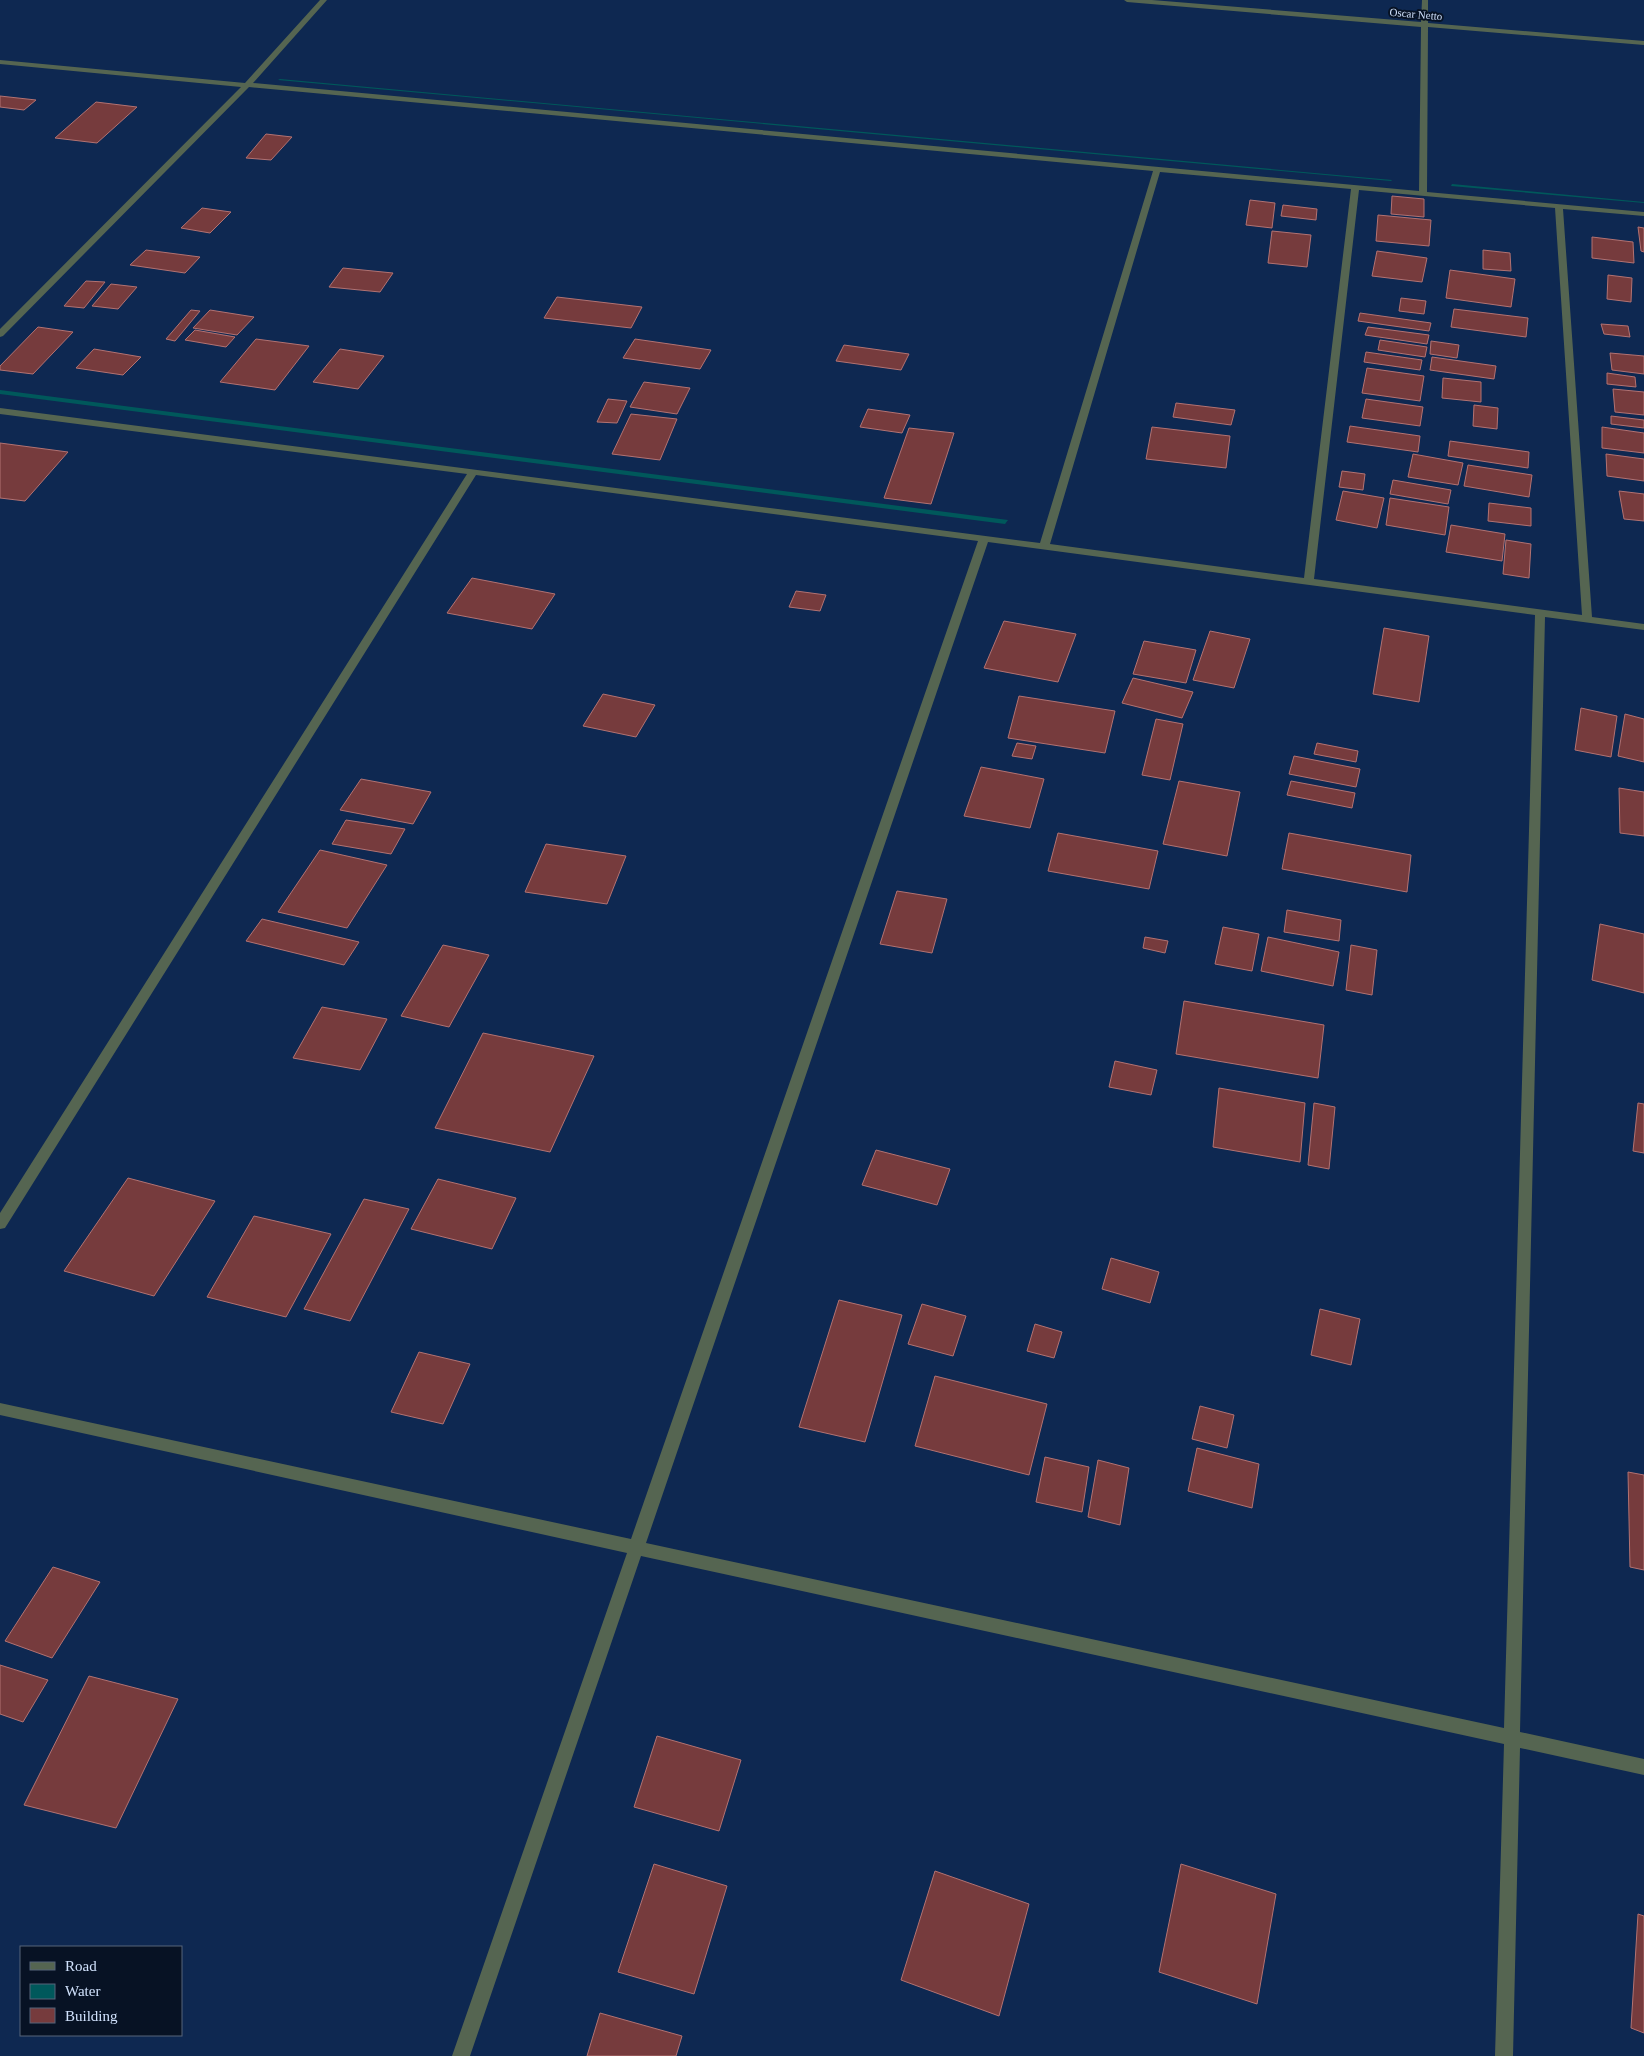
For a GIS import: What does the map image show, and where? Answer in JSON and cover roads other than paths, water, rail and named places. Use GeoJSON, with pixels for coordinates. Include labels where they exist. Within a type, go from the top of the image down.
{"type":"FeatureCollection","features":[{"type":"Feature","properties":{"kind":"street"},"geometry":{"type":"LineString","coordinates":[[0,334],[246,86],[324,0]]}},
{"type":"Feature","properties":{"kind":"street","name":"Oscar Netto"},"geometry":{"type":"LineString","coordinates":[[1127,0],[1644,43]]}},
{"type":"Feature","properties":{"kind":"street"},"geometry":{"type":"LineString","coordinates":[[1423,194],[1424,0]]}},
{"type":"Feature","properties":{"kind":"street"},"geometry":{"type":"LineString","coordinates":[[0,62],[1644,214]]}},
{"type":"Feature","properties":{"kind":"street"},"geometry":{"type":"LineString","coordinates":[[1044,547],[1158,170]]}},
{"type":"Feature","properties":{"kind":"street"},"geometry":{"type":"LineString","coordinates":[[1309,582],[1355,188]]}},
{"type":"Feature","properties":{"kind":"street"},"geometry":{"type":"LineString","coordinates":[[1559,206],[1587,620]]}},
{"type":"Feature","properties":{"kind":"street"},"geometry":{"type":"LineString","coordinates":[[0,410],[1644,627]]}},
{"type":"Feature","properties":{"kind":"street"},"geometry":{"type":"LineString","coordinates":[[0,1224],[473,472]]}},
{"type":"Feature","properties":{"kind":"street"},"geometry":{"type":"LineString","coordinates":[[461,2056],[984,539]]}},
{"type":"Feature","properties":{"kind":"street"},"geometry":{"type":"LineString","coordinates":[[1504,2056],[1540,614]]}},
{"type":"Feature","properties":{"kind":"street"},"geometry":{"type":"LineString","coordinates":[[0,1409],[1644,1766]]}},
{"type":"Feature","properties":{"kind":"water"},"geometry":{"type":"Polygon","coordinates":[[[280,79],[1392,180],[278,80],[280,79]]]}},
{"type":"Feature","properties":{"kind":"water"},"geometry":{"type":"Polygon","coordinates":[[[1452,184],[1644,202],[1644,203],[1451,186],[1452,184]]]}},
{"type":"Feature","properties":{"kind":"water"},"geometry":{"type":"Polygon","coordinates":[[[0,390],[1008,520],[1005,524],[0,394],[0,390]]]}}]}
